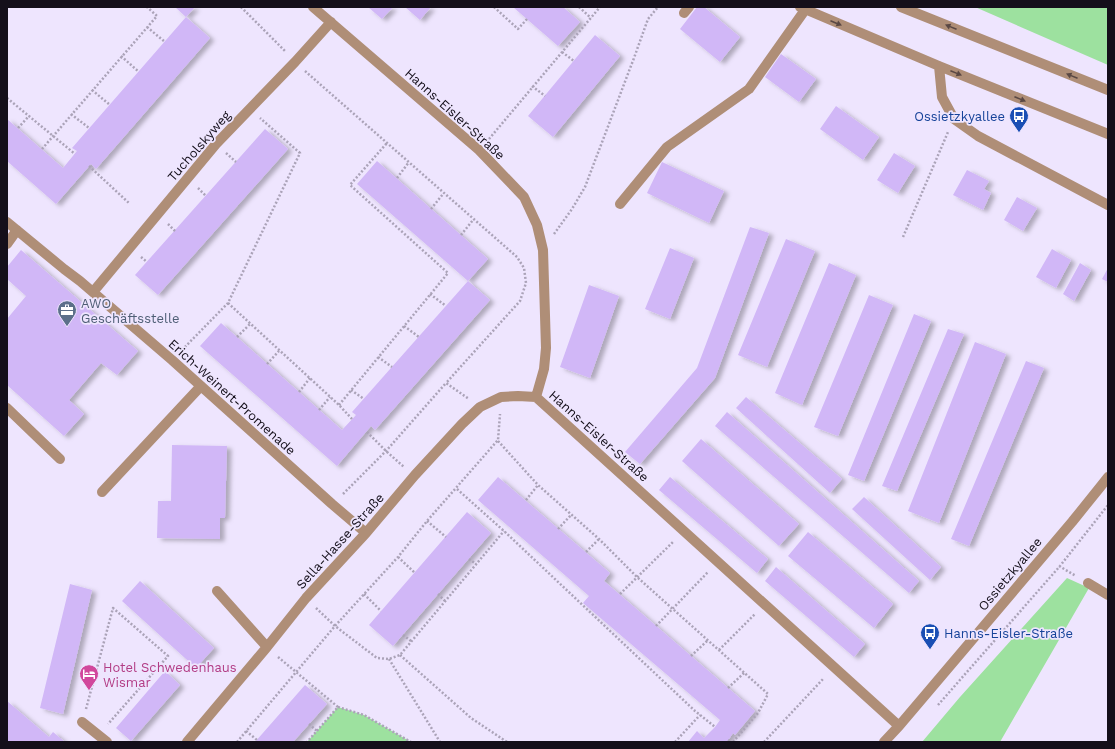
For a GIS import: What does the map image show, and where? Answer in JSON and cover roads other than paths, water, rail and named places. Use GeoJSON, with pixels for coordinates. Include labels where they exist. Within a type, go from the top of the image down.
{"type":"FeatureCollection","features":[{"type":"Feature","properties":{"kind":"street","name":"Hanns-Eisler-Straße"},"geometry":{"type":"LineString","coordinates":[[313,7],[480,150],[524,197],[537,225],[543,250],[546,348],[544,369],[536,398],[899,726]]}},
{"type":"Feature","properties":{"kind":"street"},"geometry":{"type":"LineString","coordinates":[[901,7],[1108,90]]}},
{"type":"Feature","properties":{"kind":"street"},"geometry":{"type":"LineString","coordinates":[[620,204],[667,147],[749,89],[802,8],[939,66],[1108,134]]}},
{"type":"Feature","properties":{"kind":"street","name":"Tucholskyweg"},"geometry":{"type":"LineString","coordinates":[[93,292],[216,144],[295,62],[331,22]]}},
{"type":"Feature","properties":{"kind":"street"},"geometry":{"type":"LineString","coordinates":[[939,66],[942,97],[954,119],[978,136],[1108,205]]}},
{"type":"Feature","properties":{"kind":"street","name":"Erich-Weinert-Promenade"},"geometry":{"type":"LineString","coordinates":[[7,222],[93,292],[172,360],[366,533]]}},
{"type":"Feature","properties":{"kind":"street"},"geometry":{"type":"LineString","coordinates":[[7,244],[17,230]]}},
{"type":"Feature","properties":{"kind":"street"},"geometry":{"type":"LineString","coordinates":[[102,492],[201,386]]}},
{"type":"Feature","properties":{"kind":"street","name":"Sella-Hasse-Straße"},"geometry":{"type":"LineString","coordinates":[[187,742],[306,598],[366,533],[415,475],[462,424],[480,408],[501,397],[518,396],[536,398]]}},
{"type":"Feature","properties":{"kind":"street"},"geometry":{"type":"LineString","coordinates":[[7,408],[60,460]]}},
{"type":"Feature","properties":{"kind":"street","name":"Ossietzkyallee"},"geometry":{"type":"LineString","coordinates":[[884,742],[1102,486],[1108,477]]}},
{"type":"Feature","properties":{"kind":"street"},"geometry":{"type":"LineString","coordinates":[[1088,583],[1108,594]]}},
{"type":"Feature","properties":{"kind":"street"},"geometry":{"type":"LineString","coordinates":[[218,591],[267,647]]}},
{"type":"Feature","properties":{"kind":"street"},"geometry":{"type":"LineString","coordinates":[[82,722],[108,742]]}},
{"type":"Feature","properties":{"kind":"place","name":"Ossietzkyallee"},"geometry":{"type":"Point","coordinates":[1019,133]}},
{"type":"Feature","properties":{"kind":"place","name":"AWO Geschäftsstelle"},"geometry":{"type":"Point","coordinates":[67,327]}},
{"type":"Feature","properties":{"kind":"place","name":"Hanns-Eisler-Straße"},"geometry":{"type":"Point","coordinates":[930,650]}},
{"type":"Feature","properties":{"kind":"place","name":"Hotel Schwedenhaus Wismar"},"geometry":{"type":"Point","coordinates":[89,691]}}]}
